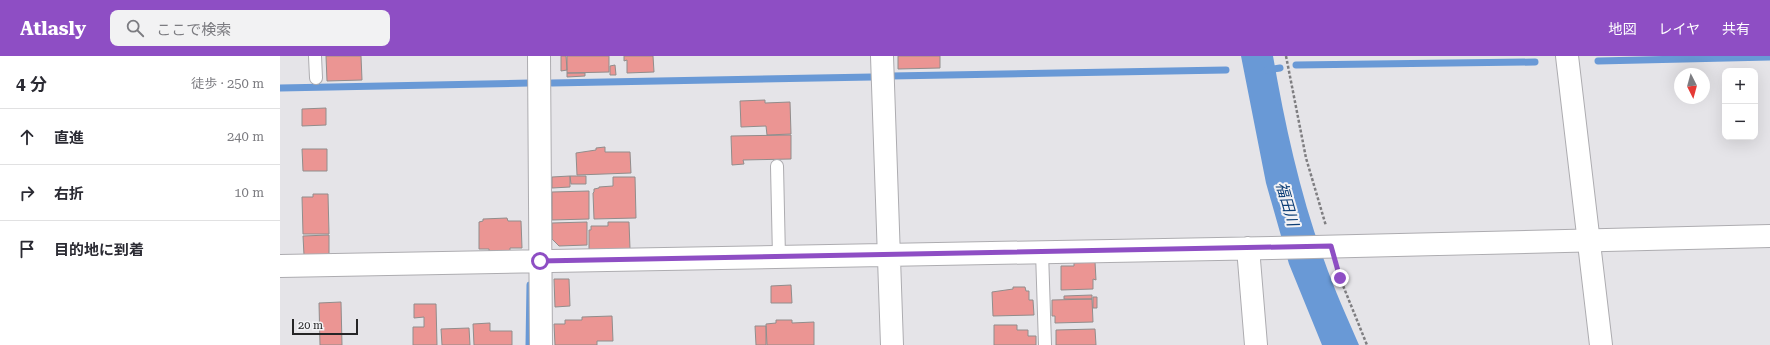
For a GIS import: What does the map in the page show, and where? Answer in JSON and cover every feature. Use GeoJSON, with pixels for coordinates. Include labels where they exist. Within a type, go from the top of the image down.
{"type":"FeatureCollection","features":[{"type":"Feature","properties":{"kind":"street"},"geometry":{"type":"LineString","coordinates":[[538,56],[541,345]]}},
{"type":"Feature","properties":{"kind":"street"},"geometry":{"type":"LineString","coordinates":[[882,56],[892,345]]}},
{"type":"Feature","properties":{"kind":"street"},"geometry":{"type":"LineString","coordinates":[[1567,56],[1601,345]]}},
{"type":"Feature","properties":{"kind":"street"},"geometry":{"type":"LineString","coordinates":[[280,266],[1272,248],[1589,239],[1770,236]]}},
{"type":"Feature","properties":{"kind":"street"},"geometry":{"type":"LineString","coordinates":[[1248,248],[1256,345]]}},
{"type":"Feature","properties":{"kind":"lane"},"geometry":{"type":"LineString","coordinates":[[315,56],[316,78]]}},
{"type":"Feature","properties":{"kind":"lane"},"geometry":{"type":"LineString","coordinates":[[777,166],[779,257]]}},
{"type":"Feature","properties":{"kind":"lane"},"geometry":{"type":"LineString","coordinates":[[1042,252],[1045,345]]}},
{"type":"Feature","properties":{"kind":"path"},"geometry":{"type":"LineString","coordinates":[[1286,56],[1306,158],[1340,278],[1367,345]]}},
{"type":"Feature","properties":{"kind":"water","name":"福田川"},"geometry":{"type":"Polygon","coordinates":[[[1241,56],[1273,56],[1300,185],[1315,235],[1328,271],[1359,345],[1322,345],[1289,264],[1266,183],[1241,56]]]}},
{"type":"Feature","properties":{"kind":"building"},"geometry":{"type":"Polygon","coordinates":[[[326,56],[361,56],[362,80],[327,81],[326,56]]]}},
{"type":"Feature","properties":{"kind":"building"},"geometry":{"type":"Polygon","coordinates":[[[561,56],[566,56],[567,70],[561,71],[561,56]]]}},
{"type":"Feature","properties":{"kind":"building"},"geometry":{"type":"Polygon","coordinates":[[[567,56],[609,56],[609,72],[567,73],[567,56]]]}},
{"type":"Feature","properties":{"kind":"building"},"geometry":{"type":"Polygon","coordinates":[[[624,56],[653,56],[654,72],[627,73],[627,60],[624,61],[624,56]]]}},
{"type":"Feature","properties":{"kind":"building"},"geometry":{"type":"Polygon","coordinates":[[[898,56],[940,56],[940,68],[898,69],[898,56]]]}},
{"type":"Feature","properties":{"kind":"building"},"geometry":{"type":"Polygon","coordinates":[[[615,65],[616,75],[610,75],[610,66],[615,65]]]}},
{"type":"Feature","properties":{"kind":"building"},"geometry":{"type":"Polygon","coordinates":[[[567,73],[585,73],[585,76],[567,77],[567,73]]]}},
{"type":"Feature","properties":{"kind":"building"},"geometry":{"type":"Polygon","coordinates":[[[765,100],[765,103],[790,102],[791,134],[767,135],[766,126],[741,127],[740,101],[765,100]]]}},
{"type":"Feature","properties":{"kind":"building"},"geometry":{"type":"Polygon","coordinates":[[[326,108],[326,125],[302,126],[302,109],[326,108]]]}},
{"type":"Feature","properties":{"kind":"building"},"geometry":{"type":"Polygon","coordinates":[[[791,135],[791,159],[743,160],[744,164],[732,165],[731,136],[791,135]]]}},
{"type":"Feature","properties":{"kind":"building"},"geometry":{"type":"Polygon","coordinates":[[[605,147],[605,152],[630,152],[631,173],[577,175],[576,153],[605,147]]]}},
{"type":"Feature","properties":{"kind":"building"},"geometry":{"type":"Polygon","coordinates":[[[302,149],[327,149],[327,171],[303,171],[302,149]]]}},
{"type":"Feature","properties":{"kind":"building"},"geometry":{"type":"Polygon","coordinates":[[[570,176],[570,187],[552,188],[552,177],[570,176]]]}},
{"type":"Feature","properties":{"kind":"building"},"geometry":{"type":"Polygon","coordinates":[[[570,176],[586,176],[586,184],[571,184],[570,176]]]}},
{"type":"Feature","properties":{"kind":"building"},"geometry":{"type":"Polygon","coordinates":[[[613,177],[635,177],[636,218],[594,219],[594,189],[613,186],[613,177]]]}},
{"type":"Feature","properties":{"kind":"building"},"geometry":{"type":"Polygon","coordinates":[[[589,191],[589,219],[552,220],[552,192],[589,191]]]}},
{"type":"Feature","properties":{"kind":"building"},"geometry":{"type":"Polygon","coordinates":[[[313,194],[328,194],[329,234],[303,234],[302,197],[313,197],[313,194]]]}},
{"type":"Feature","properties":{"kind":"building"},"geometry":{"type":"Polygon","coordinates":[[[507,218],[508,221],[521,221],[522,248],[510,248],[510,251],[489,251],[489,249],[479,249],[479,222],[483,221],[483,219],[507,218]]]}},
{"type":"Feature","properties":{"kind":"building"},"geometry":{"type":"Polygon","coordinates":[[[587,222],[587,245],[559,246],[552,239],[552,223],[587,222]]]}},
{"type":"Feature","properties":{"kind":"building"},"geometry":{"type":"Polygon","coordinates":[[[608,222],[629,222],[630,249],[589,250],[589,230],[591,230],[591,226],[608,226],[608,222]]]}},
{"type":"Feature","properties":{"kind":"building"},"geometry":{"type":"Polygon","coordinates":[[[329,235],[329,255],[304,255],[303,236],[329,235]]]}},
{"type":"Feature","properties":{"kind":"building"},"geometry":{"type":"Polygon","coordinates":[[[1095,262],[1096,280],[1093,279],[1093,289],[1061,290],[1061,266],[1074,266],[1074,263],[1095,262]]]}},
{"type":"Feature","properties":{"kind":"building"},"geometry":{"type":"Polygon","coordinates":[[[554,279],[569,279],[570,306],[555,307],[554,279]]]}},
{"type":"Feature","properties":{"kind":"building"},"geometry":{"type":"Polygon","coordinates":[[[791,285],[792,303],[771,303],[771,286],[791,285]]]}},
{"type":"Feature","properties":{"kind":"building"},"geometry":{"type":"Polygon","coordinates":[[[1013,287],[1025,287],[1026,291],[1029,291],[1029,300],[1033,300],[1034,315],[993,316],[992,292],[1013,289],[1013,287]]]}},
{"type":"Feature","properties":{"kind":"building"},"geometry":{"type":"Polygon","coordinates":[[[1092,295],[1092,299],[1064,299],[1064,296],[1092,295]]]}},
{"type":"Feature","properties":{"kind":"building"},"geometry":{"type":"Polygon","coordinates":[[[1093,297],[1097,297],[1097,308],[1093,308],[1093,297]]]}},
{"type":"Feature","properties":{"kind":"building"},"geometry":{"type":"Polygon","coordinates":[[[1092,299],[1093,322],[1055,323],[1055,316],[1052,316],[1052,300],[1092,299]]]}},
{"type":"Feature","properties":{"kind":"building"},"geometry":{"type":"Polygon","coordinates":[[[341,302],[342,345],[320,345],[319,303],[341,302]]]}},
{"type":"Feature","properties":{"kind":"building"},"geometry":{"type":"Polygon","coordinates":[[[414,304],[436,304],[437,345],[413,345],[413,327],[424,327],[424,317],[414,318],[414,304]]]}},
{"type":"Feature","properties":{"kind":"building"},"geometry":{"type":"Polygon","coordinates":[[[612,316],[613,341],[597,341],[597,345],[555,345],[554,324],[565,324],[565,320],[582,320],[582,317],[612,316]]]}},
{"type":"Feature","properties":{"kind":"building"},"geometry":{"type":"Polygon","coordinates":[[[776,320],[792,320],[792,323],[814,322],[814,345],[767,345],[766,324],[776,323],[776,320]]]}},
{"type":"Feature","properties":{"kind":"building"},"geometry":{"type":"Polygon","coordinates":[[[490,323],[490,331],[512,331],[512,345],[474,345],[473,324],[490,323]]]}},
{"type":"Feature","properties":{"kind":"building"},"geometry":{"type":"Polygon","coordinates":[[[994,325],[1017,325],[1017,330],[1028,330],[1028,336],[1036,336],[1036,345],[994,345],[994,325]]]}},
{"type":"Feature","properties":{"kind":"building"},"geometry":{"type":"Polygon","coordinates":[[[755,326],[766,326],[766,345],[756,345],[755,326]]]}},
{"type":"Feature","properties":{"kind":"building"},"geometry":{"type":"Polygon","coordinates":[[[469,328],[470,345],[442,345],[441,329],[469,328]]]}},
{"type":"Feature","properties":{"kind":"building"},"geometry":{"type":"Polygon","coordinates":[[[1095,329],[1096,345],[1056,345],[1056,330],[1095,329]]]}},
{"type":"Feature","properties":{"kind":"waterway"},"geometry":{"type":"LineString","coordinates":[[1598,61],[1770,57]]}},
{"type":"Feature","properties":{"kind":"waterway"},"geometry":{"type":"LineString","coordinates":[[1296,65],[1535,62]]}},
{"type":"Feature","properties":{"kind":"waterway"},"geometry":{"type":"LineString","coordinates":[[1267,70],[1280,68]]}},
{"type":"Feature","properties":{"kind":"waterway"},"geometry":{"type":"LineString","coordinates":[[891,76],[1226,70]]}},
{"type":"Feature","properties":{"kind":"waterway"},"geometry":{"type":"LineString","coordinates":[[552,83],[872,77]]}},
{"type":"Feature","properties":{"kind":"waterway"},"geometry":{"type":"LineString","coordinates":[[280,88],[529,83]]}},
{"type":"Feature","properties":{"kind":"waterway"},"geometry":{"type":"LineString","coordinates":[[529,345],[530,285]]}},
{"type":"Feature","properties":{"kind":"route"},"geometry":{"type":"LineString","coordinates":[[540,261],[1331,246],[1340,278]]}}]}
